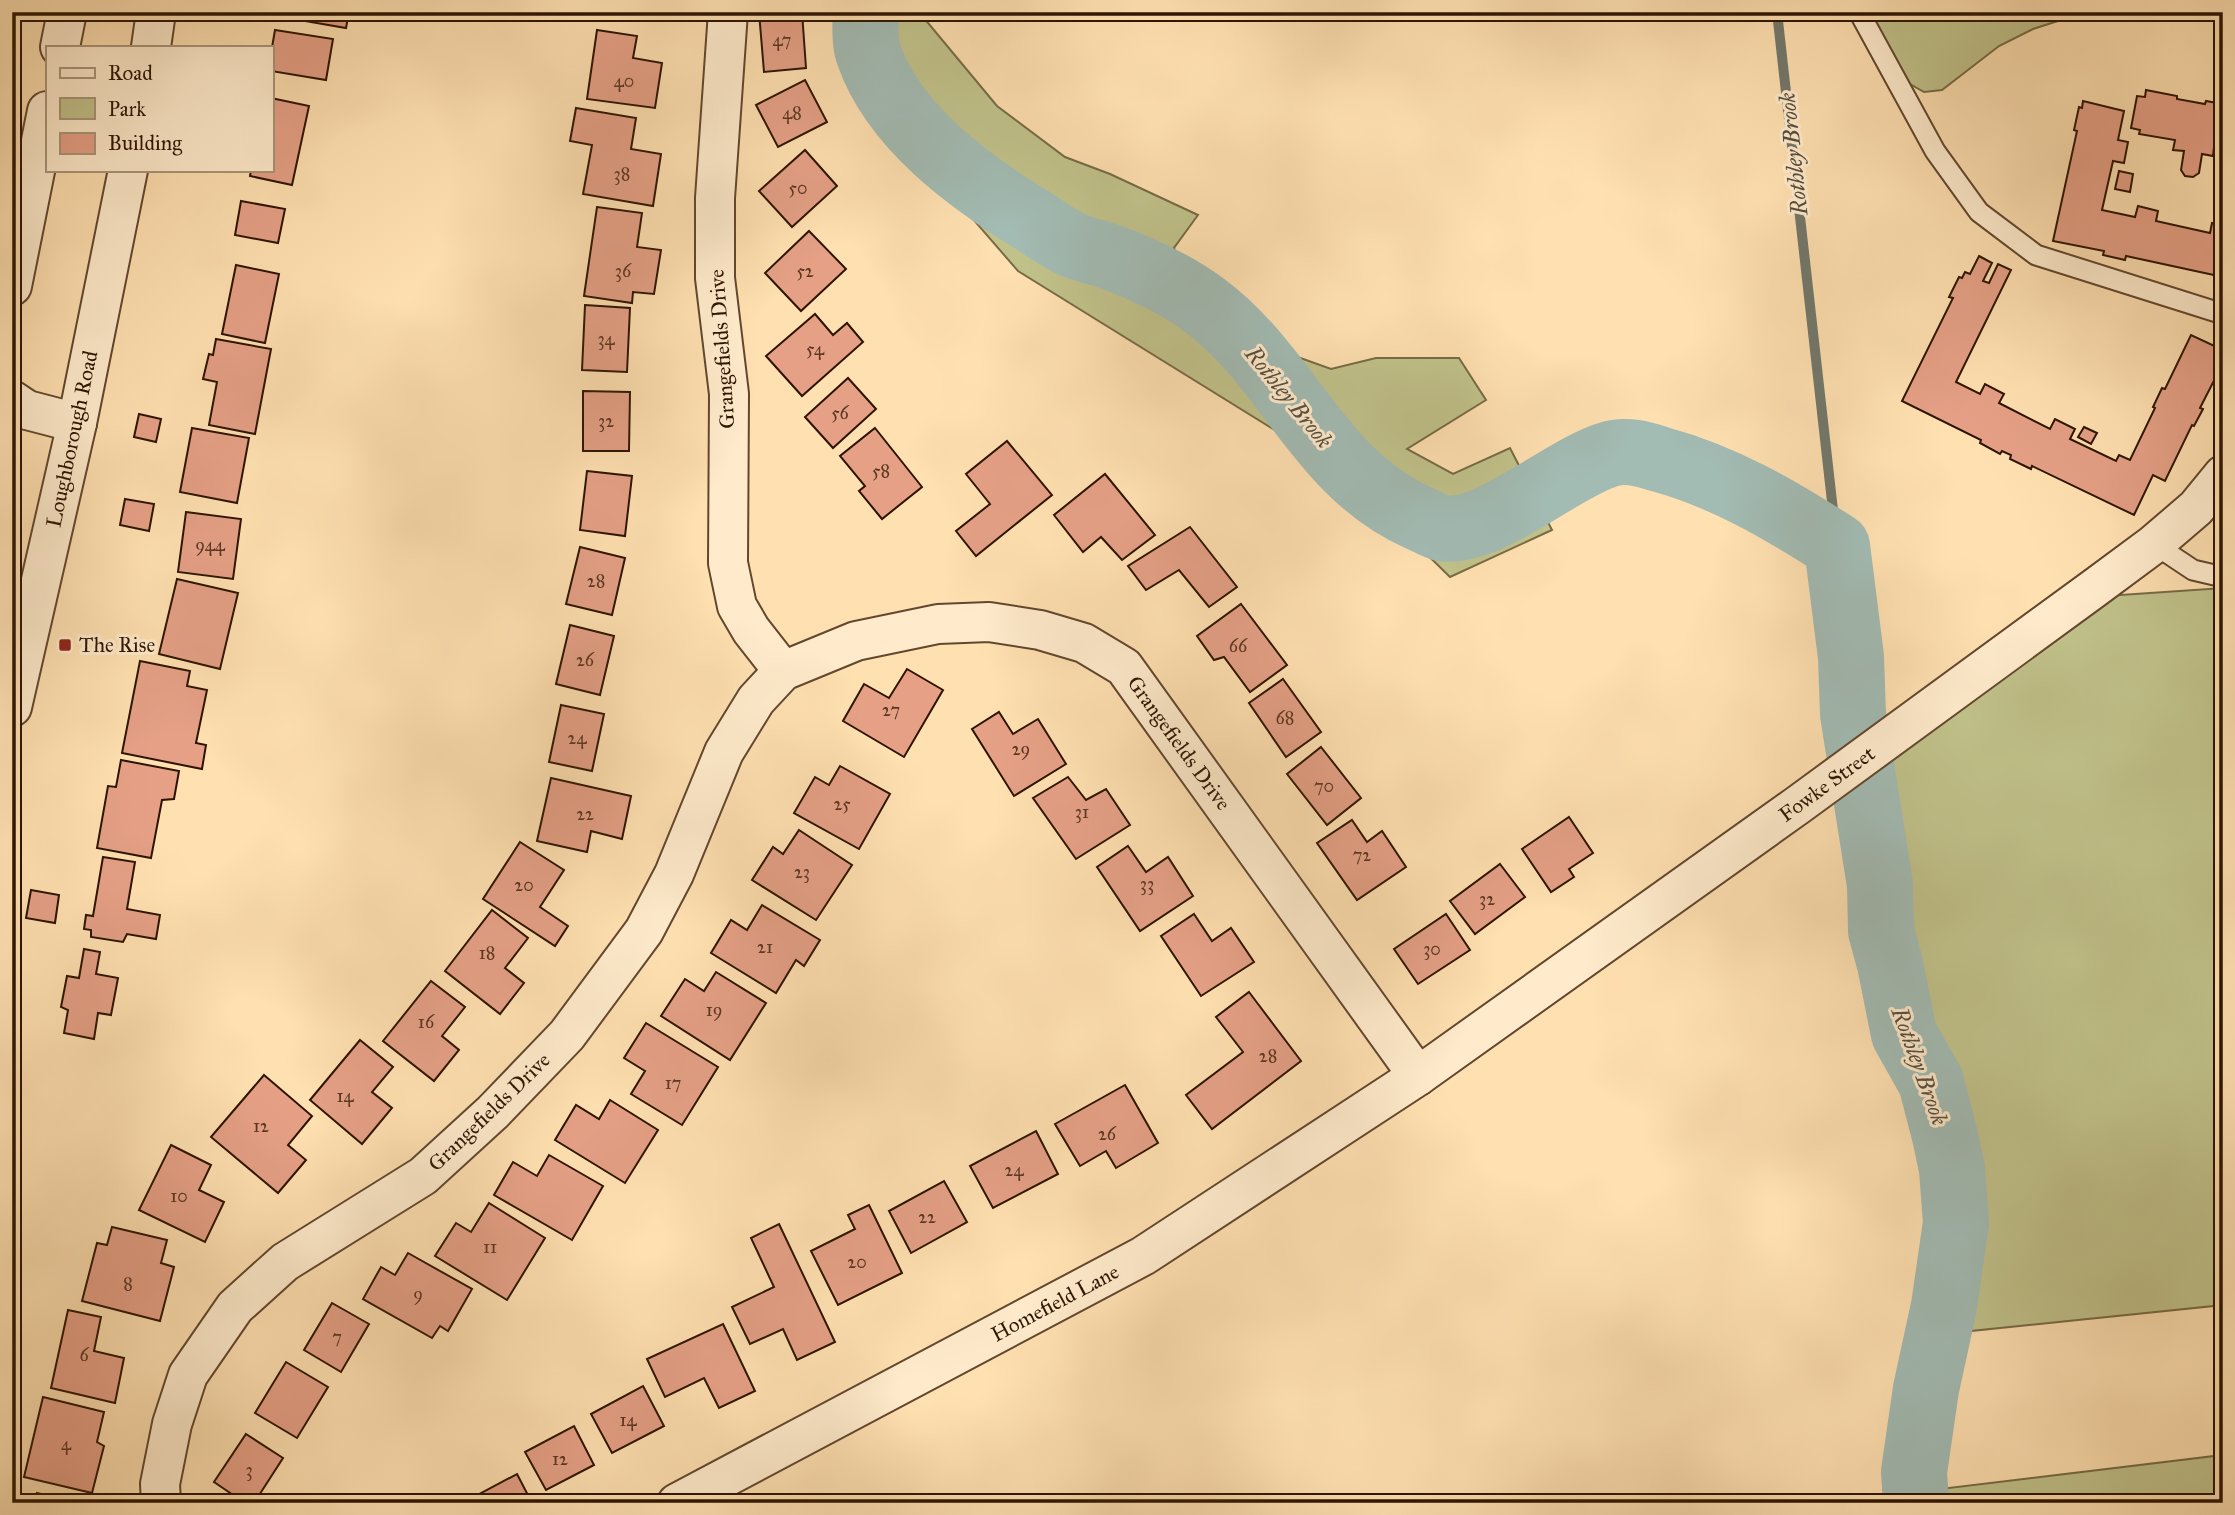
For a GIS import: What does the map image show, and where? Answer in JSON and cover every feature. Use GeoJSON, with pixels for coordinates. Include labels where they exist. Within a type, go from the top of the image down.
{"type":"FeatureCollection","features":[{"type":"Feature","properties":{"kind":"street"},"geometry":{"type":"LineString","coordinates":[[60,46],[67,12]]}},
{"type":"Feature","properties":{"kind":"street"},"geometry":{"type":"LineString","coordinates":[[151,46],[156,12]]}},
{"type":"Feature","properties":{"kind":"street","name":"Grangefields Drive"},"geometry":{"type":"LineString","coordinates":[[728,12],[715,198],[715,278],[729,394],[728,562],[737,606],[751,631],[783,671]]}},
{"type":"Feature","properties":{"kind":"street"},"geometry":{"type":"LineString","coordinates":[[12,286],[46,116]]}},
{"type":"Feature","properties":{"kind":"street","name":"Loughborough Road"},"geometry":{"type":"LineString","coordinates":[[12,707],[77,423],[128,172]]}},
{"type":"Feature","properties":{"kind":"street"},"geometry":{"type":"LineString","coordinates":[[12,400],[27,410],[77,423]]}},
{"type":"Feature","properties":{"kind":"street","name":"Fowke Street"},"geometry":{"type":"LineString","coordinates":[[1418,1076],[1798,805],[2154,544],[2196,508],[2223,475]]}},
{"type":"Feature","properties":{"kind":"street","name":"Grangefields Drive"},"geometry":{"type":"LineString","coordinates":[[161,1503],[160,1484],[172,1424],[188,1374],[235,1307],[285,1262],[424,1176],[493,1112],[567,1035],[644,931],[674,874],[724,752],[756,700],[783,671],[856,641],[938,624],[989,622],[1040,630],[1084,643],[1124,667],[1418,1076]]}},
{"type":"Feature","properties":{"kind":"street","name":"Homefield Lane"},"geometry":{"type":"LineString","coordinates":[[677,1503],[1143,1256],[1418,1076]]}},
{"type":"Feature","properties":{"kind":"lane"},"geometry":{"type":"LineString","coordinates":[[1859,12],[1935,151],[1979,212],[2036,255],[2223,314]]}},
{"type":"Feature","properties":{"kind":"lane"},"geometry":{"type":"LineString","coordinates":[[2154,544],[2193,570],[2223,578]]}},
{"type":"Feature","properties":{"kind":"green space"},"geometry":{"type":"Polygon","coordinates":[[[842,12],[919,12],[997,106],[1065,157],[1110,174],[1198,215],[1174,248],[1191,287],[1250,340],[1331,369],[1376,358],[1459,358],[1486,400],[1407,449],[1453,474],[1510,448],[1552,530],[1450,577],[1344,473],[1018,271],[895,129],[842,12]]]}},
{"type":"Feature","properties":{"kind":"green space"},"geometry":{"type":"Polygon","coordinates":[[[1868,12],[2073,12],[2064,19],[2033,29],[1999,46],[1942,90],[1924,92],[1910,84],[1868,12]]]}},
{"type":"Feature","properties":{"kind":"green space"},"geometry":{"type":"Polygon","coordinates":[[[2223,588],[2223,1305],[1951,1333],[1960,1278],[1964,1162],[1942,1082],[1914,1027],[1890,928],[1892,885],[1880,761],[2106,596],[2223,588]]]}},
{"type":"Feature","properties":{"kind":"green space"},"geometry":{"type":"Polygon","coordinates":[[[2223,1455],[2223,1503],[1917,1503],[1915,1492],[2223,1455]]]}},
{"type":"Feature","properties":{"kind":"building"},"geometry":{"type":"Polygon","coordinates":[[[300,12],[349,12],[346,28],[299,20],[300,12]]]}},
{"type":"Feature","properties":{"kind":"building"},"geometry":{"type":"Polygon","coordinates":[[[759,12],[802,12],[806,68],[764,72],[759,12]]]}},
{"type":"Feature","properties":{"kind":"building"},"geometry":{"type":"Polygon","coordinates":[[[275,30],[333,39],[326,80],[273,71],[275,30]]]}},
{"type":"Feature","properties":{"kind":"building"},"geometry":{"type":"Polygon","coordinates":[[[597,30],[637,36],[633,58],[662,63],[655,108],[587,99],[597,30]]]}},
{"type":"Feature","properties":{"kind":"building"},"geometry":{"type":"Polygon","coordinates":[[[805,80],[827,122],[778,147],[756,105],[805,80]]]}},
{"type":"Feature","properties":{"kind":"building"},"geometry":{"type":"Polygon","coordinates":[[[2146,90],[2177,96],[2177,99],[2223,104],[2223,149],[2214,147],[2213,156],[2202,154],[2199,173],[2193,177],[2185,176],[2181,170],[2184,151],[2173,150],[2175,140],[2139,134],[2140,130],[2131,128],[2137,96],[2145,97],[2146,90]]]}},
{"type":"Feature","properties":{"kind":"building"},"geometry":{"type":"Polygon","coordinates":[[[273,98],[309,106],[292,185],[250,176],[251,172],[273,172],[273,98]]]}},
{"type":"Feature","properties":{"kind":"building"},"geometry":{"type":"Polygon","coordinates":[[[2083,101],[2124,111],[2118,140],[2128,142],[2124,163],[2113,161],[2102,210],[2135,217],[2138,206],[2158,211],[2156,221],[2210,233],[2212,223],[2223,225],[2223,277],[2126,256],[2125,260],[2103,255],[2104,251],[2053,241],[2077,131],[2074,130],[2083,101]]]}},
{"type":"Feature","properties":{"kind":"building"},"geometry":{"type":"Polygon","coordinates":[[[576,108],[636,118],[631,149],[661,154],[653,206],[583,194],[592,145],[570,141],[576,108]]]}},
{"type":"Feature","properties":{"kind":"building"},"geometry":{"type":"Polygon","coordinates":[[[805,150],[837,186],[792,227],[759,191],[805,150]]]}},
{"type":"Feature","properties":{"kind":"building"},"geometry":{"type":"Polygon","coordinates":[[[2119,171],[2133,174],[2130,192],[2115,189],[2119,171]]]}},
{"type":"Feature","properties":{"kind":"building"},"geometry":{"type":"Polygon","coordinates":[[[241,201],[285,209],[278,243],[235,235],[241,201]]]}},
{"type":"Feature","properties":{"kind":"building"},"geometry":{"type":"Polygon","coordinates":[[[597,207],[642,213],[637,247],[661,250],[654,294],[633,292],[632,303],[584,296],[597,207]]]}},
{"type":"Feature","properties":{"kind":"building"},"geometry":{"type":"Polygon","coordinates":[[[809,231],[846,269],[801,311],[765,273],[809,231]]]}},
{"type":"Feature","properties":{"kind":"building"},"geometry":{"type":"Polygon","coordinates":[[[1979,256],[1992,263],[1983,281],[1989,283],[1998,264],[2011,270],[1956,382],[1980,394],[1985,384],[2004,394],[1999,403],[2050,429],[2055,419],[2075,429],[2070,439],[2116,461],[2119,455],[2130,460],[2162,388],[2165,389],[2191,335],[2223,350],[2223,363],[2200,408],[2203,409],[2194,426],[2192,425],[2165,481],[2153,475],[2134,515],[2032,466],[2031,469],[2010,459],[2011,455],[2002,451],[2000,454],[1980,443],[1981,440],[1902,401],[1953,298],[1949,297],[1959,277],[1962,278],[1965,272],[1970,274],[1979,256]]]}},
{"type":"Feature","properties":{"kind":"building"},"geometry":{"type":"Polygon","coordinates":[[[236,265],[279,274],[265,343],[222,334],[236,265]]]}},
{"type":"Feature","properties":{"kind":"building"},"geometry":{"type":"Polygon","coordinates":[[[585,305],[630,308],[627,372],[582,370],[585,305]]]}},
{"type":"Feature","properties":{"kind":"building"},"geometry":{"type":"Polygon","coordinates":[[[815,314],[833,335],[847,323],[863,342],[802,396],[766,356],[815,314]]]}},
{"type":"Feature","properties":{"kind":"building"},"geometry":{"type":"Polygon","coordinates":[[[216,339],[271,349],[255,434],[209,425],[217,382],[203,379],[216,339]]]}},
{"type":"Feature","properties":{"kind":"building"},"geometry":{"type":"Polygon","coordinates":[[[848,378],[876,409],[833,448],[805,417],[848,378]]]}},
{"type":"Feature","properties":{"kind":"building"},"geometry":{"type":"Polygon","coordinates":[[[583,391],[630,392],[629,451],[583,451],[583,391]]]}},
{"type":"Feature","properties":{"kind":"building"},"geometry":{"type":"Polygon","coordinates":[[[139,414],[161,419],[156,442],[134,437],[139,414]]]}},
{"type":"Feature","properties":{"kind":"building"},"geometry":{"type":"Polygon","coordinates":[[[2084,427],[2097,433],[2091,444],[2078,437],[2084,427]]]}},
{"type":"Feature","properties":{"kind":"building"},"geometry":{"type":"Polygon","coordinates":[[[192,428],[249,438],[237,503],[180,492],[192,428]]]}},
{"type":"Feature","properties":{"kind":"building"},"geometry":{"type":"Polygon","coordinates":[[[875,428],[922,487],[882,519],[859,491],[865,486],[840,456],[875,428]]]}},
{"type":"Feature","properties":{"kind":"building"},"geometry":{"type":"Polygon","coordinates":[[[1007,441],[1052,495],[976,556],[956,531],[990,504],[966,474],[1007,441]]]}},
{"type":"Feature","properties":{"kind":"building"},"geometry":{"type":"Polygon","coordinates":[[[587,471],[632,476],[625,536],[580,530],[587,471]]]}},
{"type":"Feature","properties":{"kind":"building"},"geometry":{"type":"Polygon","coordinates":[[[1105,474],[1155,535],[1122,560],[1101,537],[1083,552],[1054,515],[1105,474]]]}},
{"type":"Feature","properties":{"kind":"building"},"geometry":{"type":"Polygon","coordinates":[[[125,499],[154,504],[149,531],[120,525],[125,499]]]}},
{"type":"Feature","properties":{"kind":"building"},"geometry":{"type":"Polygon","coordinates":[[[186,512],[241,519],[233,579],[178,572],[186,512]]]}},
{"type":"Feature","properties":{"kind":"building"},"geometry":{"type":"Polygon","coordinates":[[[1190,527],[1237,587],[1209,607],[1179,570],[1146,590],[1128,566],[1190,527]]]}},
{"type":"Feature","properties":{"kind":"building"},"geometry":{"type":"Polygon","coordinates":[[[580,547],[625,558],[612,615],[566,604],[580,547]]]}},
{"type":"Feature","properties":{"kind":"building"},"geometry":{"type":"Polygon","coordinates":[[[177,579],[238,593],[220,669],[159,654],[177,579]]]}},
{"type":"Feature","properties":{"kind":"building"},"geometry":{"type":"Polygon","coordinates":[[[1241,604],[1287,665],[1250,692],[1224,657],[1214,660],[1197,636],[1241,604]]]}},
{"type":"Feature","properties":{"kind":"building"},"geometry":{"type":"Polygon","coordinates":[[[570,625],[614,636],[600,695],[556,684],[570,625]]]}},
{"type":"Feature","properties":{"kind":"building"},"geometry":{"type":"Polygon","coordinates":[[[140,661],[190,671],[187,686],[207,690],[196,743],[206,745],[202,769],[122,753],[140,661]]]}},
{"type":"Feature","properties":{"kind":"building"},"geometry":{"type":"Polygon","coordinates":[[[907,669],[943,690],[904,757],[843,721],[864,684],[889,698],[907,669]]]}},
{"type":"Feature","properties":{"kind":"building"},"geometry":{"type":"Polygon","coordinates":[[[1283,679],[1321,732],[1286,757],[1249,703],[1283,679]]]}},
{"type":"Feature","properties":{"kind":"building"},"geometry":{"type":"Polygon","coordinates":[[[561,705],[604,714],[592,771],[549,762],[561,705]]]}},
{"type":"Feature","properties":{"kind":"building"},"geometry":{"type":"Polygon","coordinates":[[[999,712],[1013,734],[1038,719],[1066,764],[1014,796],[972,729],[999,712]]]}},
{"type":"Feature","properties":{"kind":"building"},"geometry":{"type":"Polygon","coordinates":[[[1321,747],[1361,798],[1327,825],[1287,774],[1321,747]]]}},
{"type":"Feature","properties":{"kind":"building"},"geometry":{"type":"Polygon","coordinates":[[[121,760],[179,771],[174,799],[162,800],[151,858],[97,848],[108,786],[116,787],[121,760]]]}},
{"type":"Feature","properties":{"kind":"building"},"geometry":{"type":"Polygon","coordinates":[[[840,766],[890,794],[859,849],[794,813],[815,777],[829,785],[840,766]]]}},
{"type":"Feature","properties":{"kind":"building"},"geometry":{"type":"Polygon","coordinates":[[[1068,777],[1086,800],[1106,789],[1130,825],[1076,859],[1033,798],[1068,777]]]}},
{"type":"Feature","properties":{"kind":"building"},"geometry":{"type":"Polygon","coordinates":[[[551,778],[631,796],[622,839],[591,831],[587,852],[537,841],[551,778]]]}},
{"type":"Feature","properties":{"kind":"building"},"geometry":{"type":"Polygon","coordinates":[[[1569,817],[1593,853],[1569,869],[1574,877],[1551,892],[1522,849],[1569,817]]]}},
{"type":"Feature","properties":{"kind":"building"},"geometry":{"type":"Polygon","coordinates":[[[1352,820],[1367,842],[1382,831],[1406,867],[1357,900],[1317,843],[1352,820]]]}},
{"type":"Feature","properties":{"kind":"building"},"geometry":{"type":"Polygon","coordinates":[[[799,830],[852,865],[816,920],[752,880],[773,847],[783,854],[799,830]]]}},
{"type":"Feature","properties":{"kind":"building"},"geometry":{"type":"Polygon","coordinates":[[[520,842],[564,870],[540,907],[568,926],[555,946],[483,899],[520,842]]]}},
{"type":"Feature","properties":{"kind":"building"},"geometry":{"type":"Polygon","coordinates":[[[1128,846],[1146,872],[1168,857],[1193,896],[1140,931],[1097,867],[1128,846]]]}},
{"type":"Feature","properties":{"kind":"building"},"geometry":{"type":"Polygon","coordinates":[[[103,857],[135,862],[127,909],[160,915],[156,939],[127,934],[123,942],[91,937],[91,930],[84,929],[86,915],[93,916],[103,857]]]}},
{"type":"Feature","properties":{"kind":"building"},"geometry":{"type":"Polygon","coordinates":[[[1500,864],[1525,897],[1475,934],[1450,901],[1500,864]]]}},
{"type":"Feature","properties":{"kind":"building"},"geometry":{"type":"Polygon","coordinates":[[[31,890],[59,895],[55,923],[26,918],[31,890]]]}},
{"type":"Feature","properties":{"kind":"building"},"geometry":{"type":"Polygon","coordinates":[[[762,905],[820,940],[804,966],[796,960],[776,993],[711,953],[731,920],[747,930],[762,905]]]}},
{"type":"Feature","properties":{"kind":"building"},"geometry":{"type":"Polygon","coordinates":[[[492,910],[528,938],[505,968],[524,983],[500,1014],[445,971],[492,910]]]}},
{"type":"Feature","properties":{"kind":"building"},"geometry":{"type":"Polygon","coordinates":[[[1194,914],[1212,941],[1231,928],[1254,962],[1201,996],[1161,936],[1194,914]]]}},
{"type":"Feature","properties":{"kind":"building"},"geometry":{"type":"Polygon","coordinates":[[[1446,914],[1470,950],[1418,984],[1394,949],[1446,914]]]}},
{"type":"Feature","properties":{"kind":"building"},"geometry":{"type":"Polygon","coordinates":[[[84,949],[100,952],[96,974],[118,978],[111,1015],[98,1013],[94,1039],[64,1033],[68,1010],[61,1007],[67,976],[79,978],[84,949]]]}},
{"type":"Feature","properties":{"kind":"building"},"geometry":{"type":"Polygon","coordinates":[[[716,972],[766,1003],[730,1060],[661,1016],[685,979],[704,991],[716,972]]]}},
{"type":"Feature","properties":{"kind":"building"},"geometry":{"type":"Polygon","coordinates":[[[431,981],[465,1007],[442,1036],[459,1050],[434,1081],[383,1041],[431,981]]]}},
{"type":"Feature","properties":{"kind":"building"},"geometry":{"type":"Polygon","coordinates":[[[1249,992],[1301,1061],[1212,1129],[1186,1095],[1243,1052],[1216,1017],[1249,992]]]}},
{"type":"Feature","properties":{"kind":"building"},"geometry":{"type":"Polygon","coordinates":[[[646,1023],[718,1067],[682,1125],[631,1094],[645,1071],[624,1058],[646,1023]]]}},
{"type":"Feature","properties":{"kind":"building"},"geometry":{"type":"Polygon","coordinates":[[[360,1040],[393,1067],[372,1092],[392,1108],[362,1144],[310,1100],[360,1040]]]}},
{"type":"Feature","properties":{"kind":"building"},"geometry":{"type":"Polygon","coordinates":[[[264,1075],[312,1116],[288,1145],[306,1160],[278,1193],[211,1137],[264,1075]]]}},
{"type":"Feature","properties":{"kind":"building"},"geometry":{"type":"Polygon","coordinates":[[[1125,1085],[1158,1143],[1116,1168],[1106,1151],[1080,1166],[1055,1124],[1125,1085]]]}},
{"type":"Feature","properties":{"kind":"building"},"geometry":{"type":"Polygon","coordinates":[[[610,1100],[658,1130],[625,1183],[555,1140],[576,1105],[599,1119],[610,1100]]]}},
{"type":"Feature","properties":{"kind":"building"},"geometry":{"type":"Polygon","coordinates":[[[1036,1131],[1058,1174],[993,1208],[970,1166],[1036,1131]]]}},
{"type":"Feature","properties":{"kind":"building"},"geometry":{"type":"Polygon","coordinates":[[[171,1145],[211,1165],[199,1190],[224,1202],[205,1242],[139,1210],[171,1145]]]}},
{"type":"Feature","properties":{"kind":"building"},"geometry":{"type":"Polygon","coordinates":[[[549,1155],[603,1186],[572,1240],[494,1195],[513,1162],[537,1176],[549,1155]]]}},
{"type":"Feature","properties":{"kind":"building"},"geometry":{"type":"Polygon","coordinates":[[[944,1181],[967,1222],[911,1253],[889,1211],[944,1181]]]}},
{"type":"Feature","properties":{"kind":"building"},"geometry":{"type":"Polygon","coordinates":[[[489,1203],[545,1238],[507,1300],[435,1256],[456,1223],[471,1232],[489,1203]]]}},
{"type":"Feature","properties":{"kind":"building"},"geometry":{"type":"Polygon","coordinates":[[[869,1205],[902,1273],[838,1305],[811,1251],[855,1229],[848,1215],[869,1205]]]}},
{"type":"Feature","properties":{"kind":"building"},"geometry":{"type":"Polygon","coordinates":[[[779,1224],[835,1342],[797,1360],[783,1329],[750,1344],[732,1307],[774,1287],[751,1238],[779,1224]]]}},
{"type":"Feature","properties":{"kind":"building"},"geometry":{"type":"Polygon","coordinates":[[[112,1227],[167,1240],[161,1263],[174,1267],[160,1321],[82,1301],[97,1243],[107,1245],[112,1227]]]}},
{"type":"Feature","properties":{"kind":"building"},"geometry":{"type":"Polygon","coordinates":[[[408,1253],[472,1289],[448,1331],[440,1326],[432,1338],[363,1299],[381,1267],[395,1275],[408,1253]]]}},
{"type":"Feature","properties":{"kind":"building"},"geometry":{"type":"Polygon","coordinates":[[[332,1303],[369,1324],[341,1372],[304,1350],[332,1303]]]}},
{"type":"Feature","properties":{"kind":"building"},"geometry":{"type":"Polygon","coordinates":[[[68,1310],[101,1317],[94,1351],[124,1358],[115,1403],[51,1388],[68,1310]]]}},
{"type":"Feature","properties":{"kind":"building"},"geometry":{"type":"Polygon","coordinates":[[[723,1324],[755,1391],[719,1408],[704,1378],[665,1397],[647,1359],[723,1324]]]}},
{"type":"Feature","properties":{"kind":"building"},"geometry":{"type":"Polygon","coordinates":[[[286,1362],[328,1387],[297,1438],[255,1413],[286,1362]]]}},
{"type":"Feature","properties":{"kind":"building"},"geometry":{"type":"Polygon","coordinates":[[[643,1386],[664,1426],[612,1453],[591,1414],[643,1386]]]}},
{"type":"Feature","properties":{"kind":"building"},"geometry":{"type":"Polygon","coordinates":[[[43,1397],[104,1412],[97,1442],[104,1446],[92,1493],[24,1477],[43,1397]]]}},
{"type":"Feature","properties":{"kind":"building"},"geometry":{"type":"Polygon","coordinates":[[[574,1426],[594,1465],[546,1490],[525,1452],[574,1426]]]}},
{"type":"Feature","properties":{"kind":"building"},"geometry":{"type":"Polygon","coordinates":[[[246,1434],[283,1458],[254,1503],[245,1503],[214,1482],[246,1434]]]}},
{"type":"Feature","properties":{"kind":"building"},"geometry":{"type":"Polygon","coordinates":[[[517,1474],[532,1503],[466,1501],[517,1474]]]}},
{"type":"Feature","properties":{"kind":"building"},"geometry":{"type":"Polygon","coordinates":[[[37,1493],[78,1503],[34,1503],[37,1493]]]}},
{"type":"Feature","properties":{"kind":"waterway","name":"Rothley Brook"},"geometry":{"type":"LineString","coordinates":[[865,12],[867,50],[881,81],[896,106],[937,150],[984,188],[1060,238],[1147,272],[1204,305],[1233,330],[1259,358],[1329,447],[1355,475],[1384,499],[1441,528],[1460,528],[1502,512],[1591,461],[1610,454],[1628,452],[1683,466],[1729,485],[1773,507],[1837,546],[1851,657],[1853,714],[1880,885],[1881,931],[1904,1034],[1931,1082],[1952,1169],[1956,1223],[1914,1472],[1916,1503]]}},
{"type":"Feature","properties":{"kind":"waterway","name":"Rothley Brook"},"geometry":{"type":"LineString","coordinates":[[1777,12],[1837,546]]}},
{"type":"Feature","properties":{"kind":"place","name":"The Rise"},"geometry":{"type":"Point","coordinates":[65,645]}}]}
